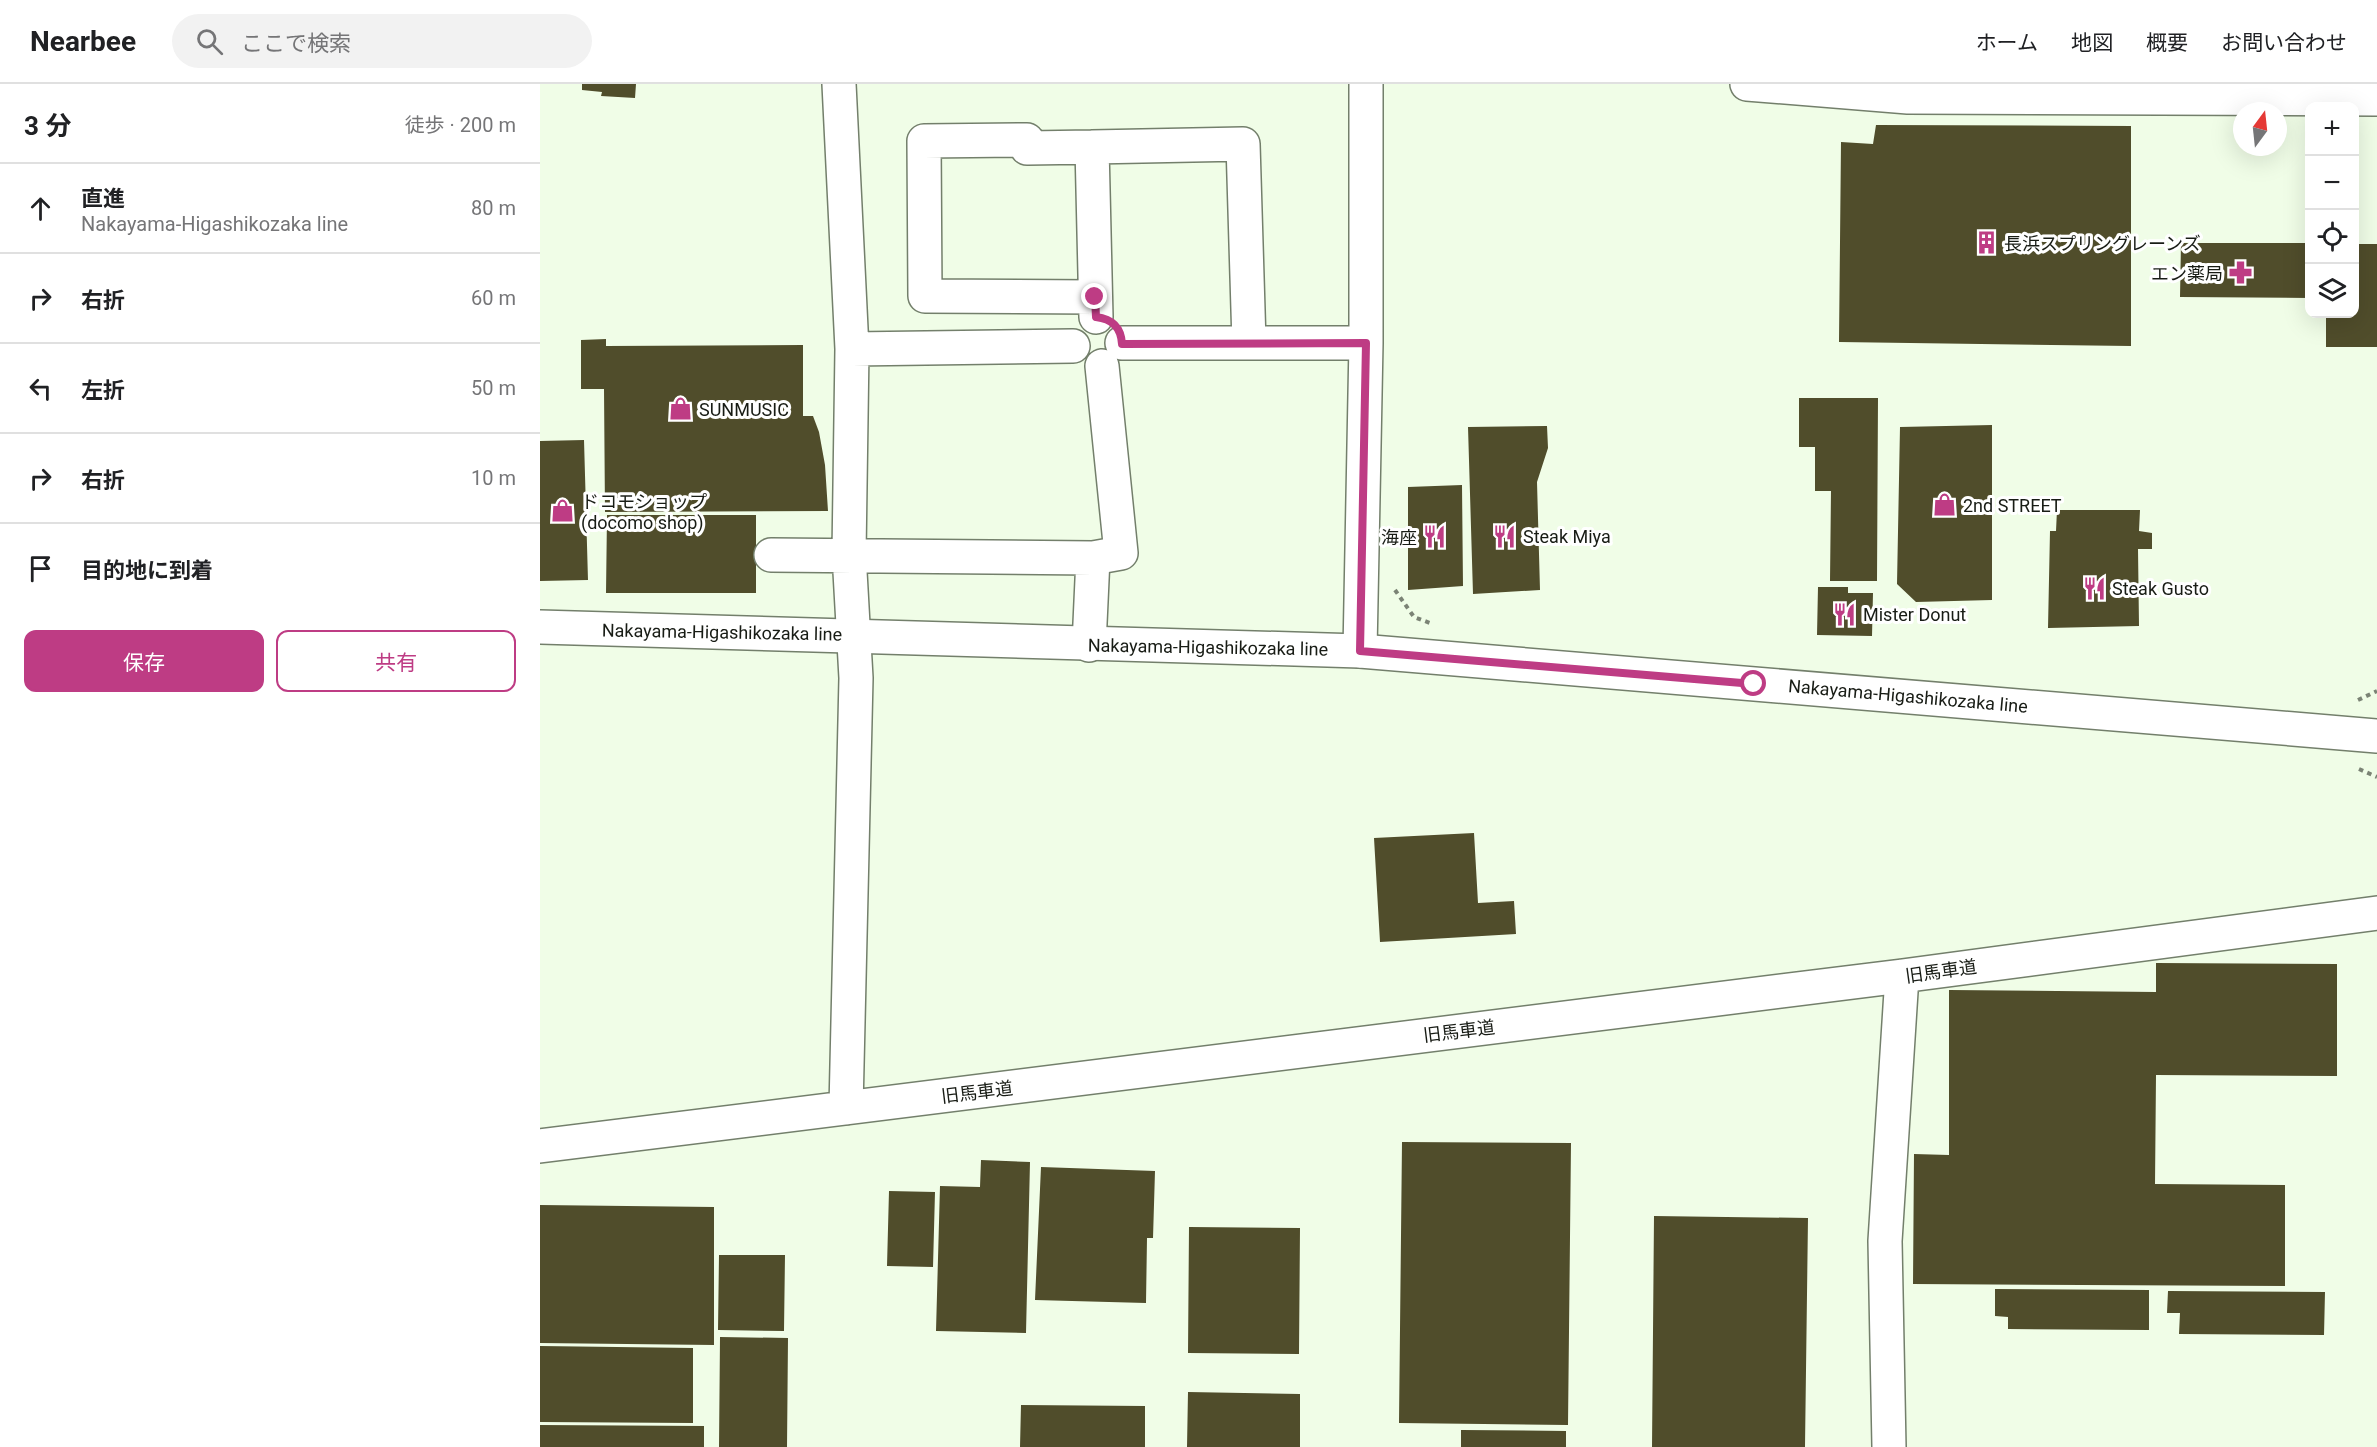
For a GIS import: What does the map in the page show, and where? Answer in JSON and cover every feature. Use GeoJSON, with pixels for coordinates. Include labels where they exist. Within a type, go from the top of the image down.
{"type":"FeatureCollection","features":[{"type":"Feature","properties":{"kind":"street"},"geometry":{"type":"LineString","coordinates":[[839,84],[852,349],[849,554],[856,678],[846,1108]]}},
{"type":"Feature","properties":{"kind":"street"},"geometry":{"type":"LineString","coordinates":[[1360,651],[1366,343],[1366,84]]}},
{"type":"Feature","properties":{"kind":"street"},"geometry":{"type":"LineString","coordinates":[[1747,84],[1908,91],[2377,99]]}},
{"type":"Feature","properties":{"kind":"street"},"geometry":{"type":"LineString","coordinates":[[771,555],[1093,558],[1121,553],[1112,355],[1118,327],[1096,307],[925,296],[924,141],[1027,140],[1027,148],[1243,144],[1248,343]]}},
{"type":"Feature","properties":{"kind":"street"},"geometry":{"type":"LineString","coordinates":[[1092,147],[1096,307],[1076,330],[1073,346],[1080,360],[1094,367],[1112,355],[1248,343],[1366,343]]}},
{"type":"Feature","properties":{"kind":"street"},"geometry":{"type":"LineString","coordinates":[[852,349],[1073,346]]}},
{"type":"Feature","properties":{"kind":"street"},"geometry":{"type":"LineString","coordinates":[[1089,645],[1093,558]]}},
{"type":"Feature","properties":{"kind":"street","name":"Nakayama-Higashikozaka line"},"geometry":{"type":"LineString","coordinates":[[540,627],[853,635],[1089,645],[1360,651],[2377,736]]}},
{"type":"Feature","properties":{"kind":"street","name":"旧馬車道"},"geometry":{"type":"LineString","coordinates":[[540,1146],[1902,976],[2377,913]]}},
{"type":"Feature","properties":{"kind":"street"},"geometry":{"type":"LineString","coordinates":[[1889,1447],[1885,1240],[1902,976]]}},
{"type":"Feature","properties":{"kind":"path"},"geometry":{"type":"LineString","coordinates":[[2350,765],[2377,777]]}},
{"type":"Feature","properties":{"kind":"building"},"geometry":{"type":"Polygon","coordinates":[[[582,84],[636,84],[635,98],[601,96],[602,92],[582,90],[582,84]]]}},
{"type":"Feature","properties":{"kind":"building","name":"長浜スプリングレーンズ"},"geometry":{"type":"Polygon","coordinates":[[[1876,125],[2131,126],[2131,346],[1839,342],[1841,142],[1873,144],[1876,125]]]}},
{"type":"Feature","properties":{"kind":"building"},"geometry":{"type":"Polygon","coordinates":[[[2181,243],[2305,243],[2305,298],[2180,297],[2181,243]]]}},
{"type":"Feature","properties":{"kind":"building"},"geometry":{"type":"Polygon","coordinates":[[[2359,244],[2377,244],[2377,347],[2326,347],[2326,318],[2359,318],[2359,244]]]}},
{"type":"Feature","properties":{"kind":"building"},"geometry":{"type":"Polygon","coordinates":[[[606,339],[606,346],[803,345],[803,416],[813,416],[819,432],[825,465],[828,511],[605,512],[604,389],[581,389],[581,340],[606,339]]]}},
{"type":"Feature","properties":{"kind":"building"},"geometry":{"type":"Polygon","coordinates":[[[1799,398],[1878,398],[1877,581],[1830,581],[1831,491],[1815,491],[1815,447],[1799,447],[1799,398]]]}},
{"type":"Feature","properties":{"kind":"building","name":"2nd STREET"},"geometry":{"type":"Polygon","coordinates":[[[1992,425],[1992,600],[1916,602],[1897,584],[1900,427],[1992,425]]]}},
{"type":"Feature","properties":{"kind":"building","name":"Steak Miya"},"geometry":{"type":"Polygon","coordinates":[[[1547,426],[1548,448],[1537,482],[1540,590],[1473,594],[1468,427],[1547,426]]]}},
{"type":"Feature","properties":{"kind":"building","name":"ドコモショップ (docomo shop)"},"geometry":{"type":"Polygon","coordinates":[[[584,440],[588,580],[540,581],[540,441],[584,440]]]}},
{"type":"Feature","properties":{"kind":"building","name":"海座"},"geometry":{"type":"Polygon","coordinates":[[[1462,485],[1463,586],[1408,590],[1408,487],[1462,485]]]}},
{"type":"Feature","properties":{"kind":"building","name":"Steak Gusto"},"geometry":{"type":"Polygon","coordinates":[[[2057,510],[2140,510],[2139,531],[2152,533],[2152,549],[2138,549],[2139,626],[2048,628],[2050,531],[2056,531],[2057,510]]]}},
{"type":"Feature","properties":{"kind":"building"},"geometry":{"type":"Polygon","coordinates":[[[607,515],[756,515],[756,593],[606,593],[607,515]]]}},
{"type":"Feature","properties":{"kind":"building","name":"Mister Donut"},"geometry":{"type":"Polygon","coordinates":[[[1818,587],[1848,587],[1848,593],[1873,593],[1872,636],[1817,635],[1818,587]]]}},
{"type":"Feature","properties":{"kind":"building"},"geometry":{"type":"Polygon","coordinates":[[[1474,833],[1478,903],[1514,901],[1516,934],[1380,942],[1374,838],[1474,833]]]}},
{"type":"Feature","properties":{"kind":"building"},"geometry":{"type":"Polygon","coordinates":[[[2156,963],[2337,964],[2337,1076],[2156,1075],[2155,1184],[2285,1185],[2285,1286],[1913,1284],[1914,1154],[1949,1155],[1949,990],[2156,992],[2156,963]]]}},
{"type":"Feature","properties":{"kind":"building"},"geometry":{"type":"Polygon","coordinates":[[[1402,1142],[1571,1143],[1568,1425],[1399,1423],[1402,1142]]]}},
{"type":"Feature","properties":{"kind":"building"},"geometry":{"type":"Polygon","coordinates":[[[981,1160],[1030,1162],[1026,1333],[936,1331],[940,1186],[980,1187],[981,1160]]]}},
{"type":"Feature","properties":{"kind":"building"},"geometry":{"type":"Polygon","coordinates":[[[1041,1167],[1155,1171],[1153,1238],[1147,1238],[1146,1303],[1035,1300],[1041,1167]]]}},
{"type":"Feature","properties":{"kind":"building"},"geometry":{"type":"Polygon","coordinates":[[[889,1191],[935,1192],[933,1267],[887,1266],[889,1191]]]}},
{"type":"Feature","properties":{"kind":"building"},"geometry":{"type":"Polygon","coordinates":[[[540,1205],[714,1207],[714,1345],[540,1343],[540,1205]]]}},
{"type":"Feature","properties":{"kind":"building"},"geometry":{"type":"Polygon","coordinates":[[[1654,1216],[1808,1218],[1805,1447],[1652,1447],[1654,1216]]]}},
{"type":"Feature","properties":{"kind":"building"},"geometry":{"type":"Polygon","coordinates":[[[1189,1227],[1300,1228],[1299,1354],[1188,1353],[1189,1227]]]}},
{"type":"Feature","properties":{"kind":"building"},"geometry":{"type":"Polygon","coordinates":[[[719,1255],[785,1255],[784,1331],[718,1330],[719,1255]]]}},
{"type":"Feature","properties":{"kind":"building"},"geometry":{"type":"Polygon","coordinates":[[[1995,1289],[2149,1290],[2149,1330],[2008,1329],[2008,1317],[1995,1316],[1995,1289]]]}},
{"type":"Feature","properties":{"kind":"building"},"geometry":{"type":"Polygon","coordinates":[[[2168,1291],[2325,1292],[2324,1335],[2179,1334],[2180,1313],[2167,1313],[2168,1291]]]}},
{"type":"Feature","properties":{"kind":"building"},"geometry":{"type":"Polygon","coordinates":[[[720,1337],[788,1338],[787,1447],[719,1447],[720,1337]]]}},
{"type":"Feature","properties":{"kind":"building"},"geometry":{"type":"Polygon","coordinates":[[[540,1346],[693,1348],[693,1423],[540,1422],[540,1346]]]}},
{"type":"Feature","properties":{"kind":"building"},"geometry":{"type":"Polygon","coordinates":[[[1188,1392],[1300,1394],[1300,1447],[1187,1447],[1188,1392]]]}},
{"type":"Feature","properties":{"kind":"building"},"geometry":{"type":"Polygon","coordinates":[[[1021,1405],[1145,1406],[1145,1447],[1020,1447],[1021,1405]]]}},
{"type":"Feature","properties":{"kind":"building"},"geometry":{"type":"Polygon","coordinates":[[[540,1425],[704,1426],[704,1447],[540,1447],[540,1425]]]}},
{"type":"Feature","properties":{"kind":"building"},"geometry":{"type":"Polygon","coordinates":[[[1461,1430],[1566,1431],[1566,1447],[1461,1447],[1461,1430]]]}},
{"type":"Feature","properties":{"kind":"place","name":"長浜スプリングレーンズ"},"geometry":{"type":"Point","coordinates":[1986,243]}},
{"type":"Feature","properties":{"kind":"place","name":"エン薬局"},"geometry":{"type":"Point","coordinates":[2241,273]}},
{"type":"Feature","properties":{"kind":"place","name":"SUNMUSIC"},"geometry":{"type":"Point","coordinates":[681,409]}},
{"type":"Feature","properties":{"kind":"place","name":"2nd STREET"},"geometry":{"type":"Point","coordinates":[1945,505]}},
{"type":"Feature","properties":{"kind":"place","name":"ドコモショップ (docomo shop)"},"geometry":{"type":"Point","coordinates":[563,511]}},
{"type":"Feature","properties":{"kind":"place","name":"Steak Miya"},"geometry":{"type":"Point","coordinates":[1505,536]}},
{"type":"Feature","properties":{"kind":"place","name":"海座"},"geometry":{"type":"Point","coordinates":[1435,537]}},
{"type":"Feature","properties":{"kind":"place","name":"Steak Gusto"},"geometry":{"type":"Point","coordinates":[2094,588]}},
{"type":"Feature","properties":{"kind":"place","name":"Mister Donut"},"geometry":{"type":"Point","coordinates":[1845,614]}},
{"type":"Feature","properties":{"kind":"route"},"geometry":{"type":"LineString","coordinates":[[1095,297],[1096,317],[1112,321],[1118,327],[1122,344],[1366,343],[1360,651],[1754,684]]}}]}
